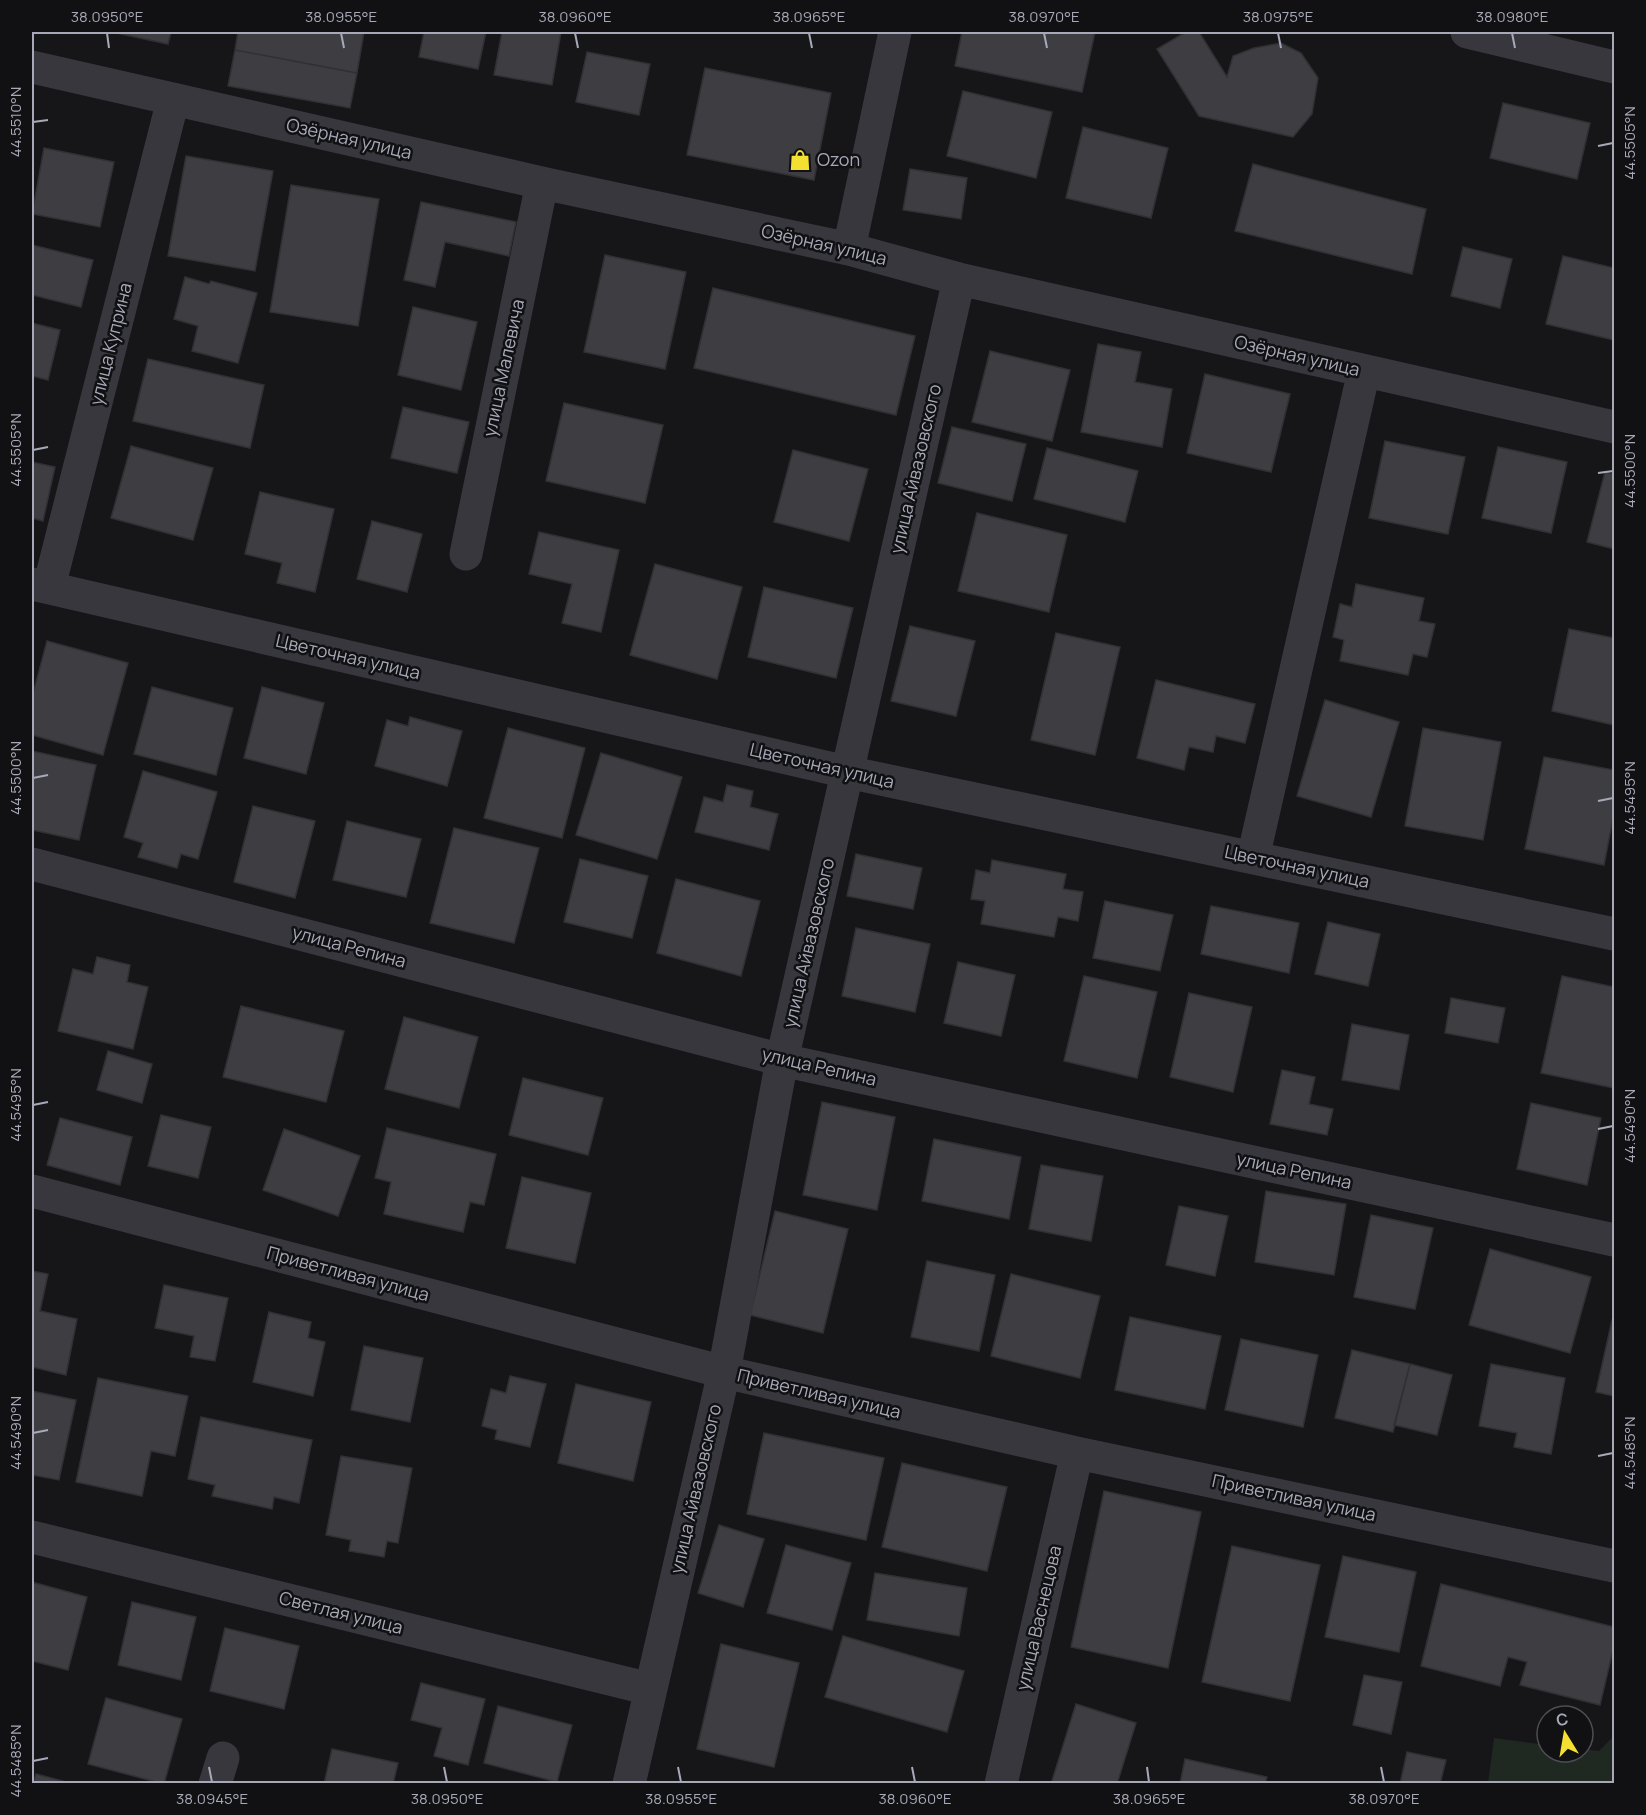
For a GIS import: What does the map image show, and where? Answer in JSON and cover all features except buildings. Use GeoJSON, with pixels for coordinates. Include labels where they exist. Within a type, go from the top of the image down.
{"type":"FeatureCollection","features":[{"type":"Feature","properties":{"kind":"street"},"geometry":{"type":"LineString","coordinates":[[849,249],[895,32]]}},
{"type":"Feature","properties":{"kind":"street"},"geometry":{"type":"LineString","coordinates":[[1467,32],[1614,67]]}},
{"type":"Feature","properties":{"kind":"street","name":"Озёрная улица"},"geometry":{"type":"LineString","coordinates":[[32,67],[542,183],[849,249],[958,279],[1614,427]]}},
{"type":"Feature","properties":{"kind":"street","name":"улица Куприна"},"geometry":{"type":"LineString","coordinates":[[40,585],[174,100]]}},
{"type":"Feature","properties":{"kind":"street","name":"улица Малевича"},"geometry":{"type":"LineString","coordinates":[[466,554],[542,183]]}},
{"type":"Feature","properties":{"kind":"street","name":"улица Айвазовского"},"geometry":{"type":"LineString","coordinates":[[629,1784],[724,1372],[782,1060],[958,279]]}},
{"type":"Feature","properties":{"kind":"street"},"geometry":{"type":"LineString","coordinates":[[1253,858],[1364,371]]}},
{"type":"Feature","properties":{"kind":"street","name":"Цветочная улица"},"geometry":{"type":"LineString","coordinates":[[40,585],[847,772],[1614,934]]}},
{"type":"Feature","properties":{"kind":"street","name":"улица Репина"},"geometry":{"type":"LineString","coordinates":[[32,864],[782,1060],[1614,1240]]}},
{"type":"Feature","properties":{"kind":"street","name":"Приветливая улица"},"geometry":{"type":"LineString","coordinates":[[32,1191],[724,1372],[1077,1453],[1614,1566]]}},
{"type":"Feature","properties":{"kind":"street","name":"улица Васнецова"},"geometry":{"type":"LineString","coordinates":[[1001,1784],[1077,1453]]}},
{"type":"Feature","properties":{"kind":"street","name":"Светлая улица"},"geometry":{"type":"LineString","coordinates":[[32,1537],[650,1689]]}},
{"type":"Feature","properties":{"kind":"shaded area"},"geometry":{"type":"Polygon","coordinates":[[[1614,1736],[1614,1783],[1488,1783],[1494,1738],[1535,1743],[1535,1764],[1595,1764],[1595,1750],[1599,1751],[1614,1736]]]}},
{"type":"Feature","properties":{"kind":"place","name":"Ozon"},"geometry":{"type":"Point","coordinates":[800,160]}}]}
